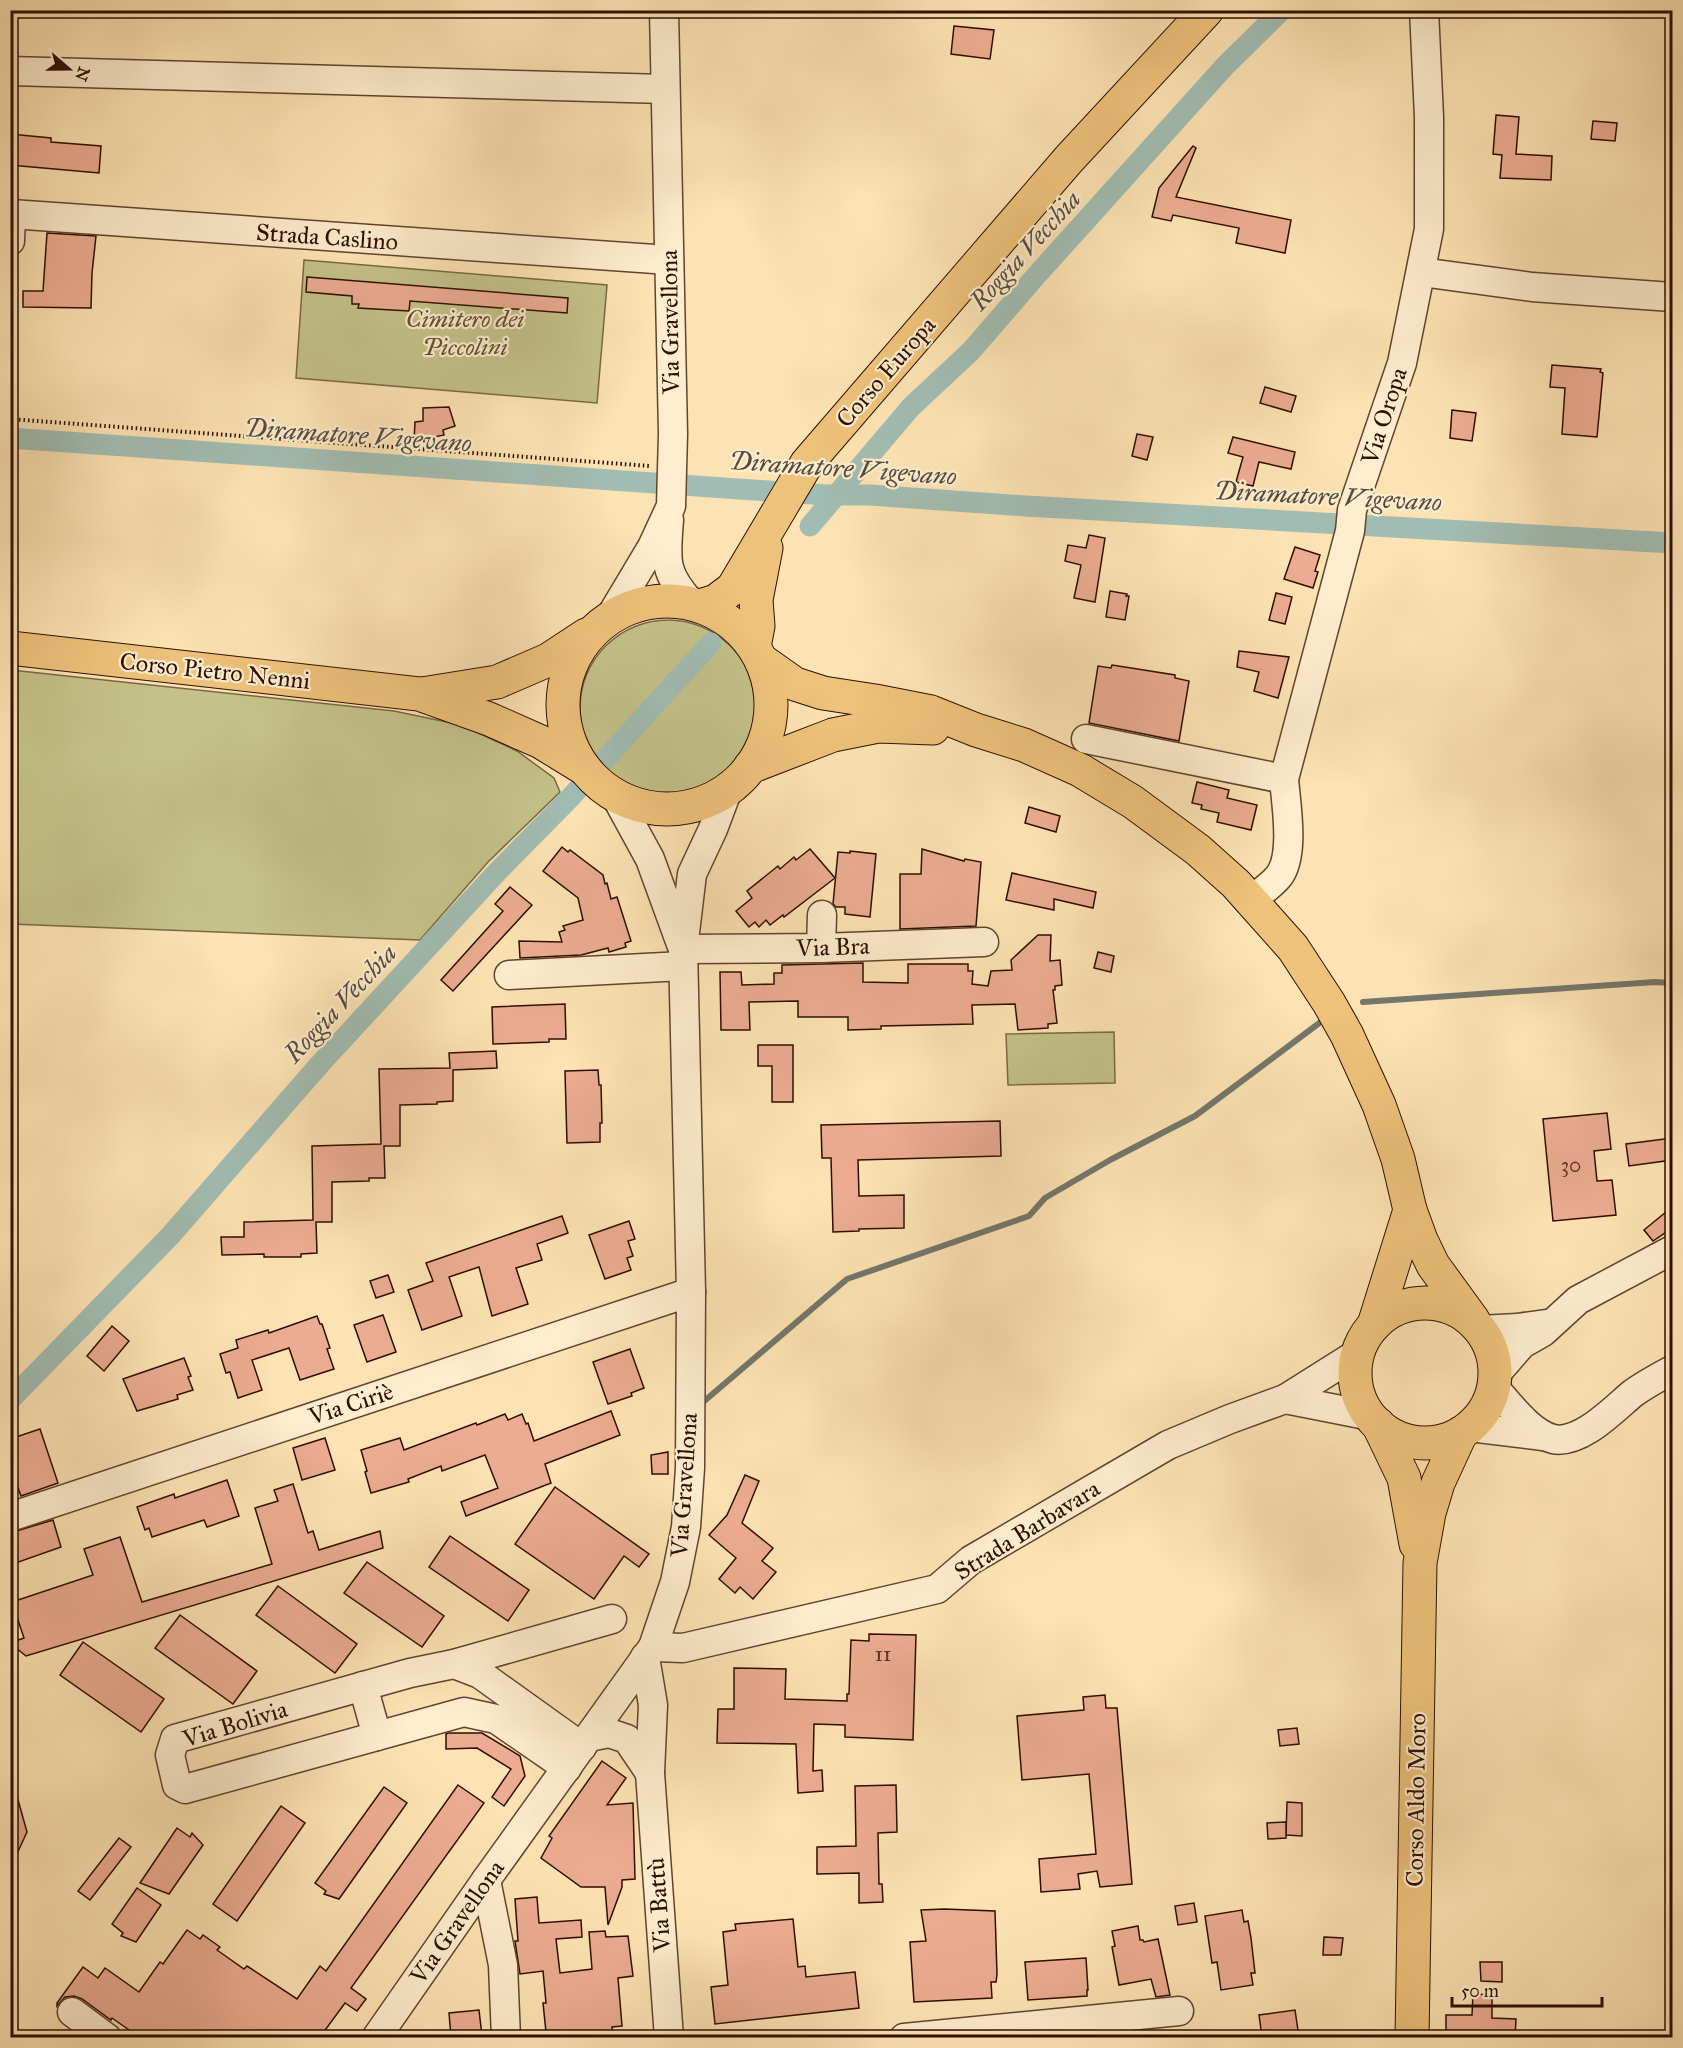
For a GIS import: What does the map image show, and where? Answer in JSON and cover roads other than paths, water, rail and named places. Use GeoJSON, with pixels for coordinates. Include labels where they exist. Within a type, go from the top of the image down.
{"type":"FeatureCollection","features":[{"type":"Feature","properties":{"kind":"main road","name":"Corso Europa"},"geometry":{"type":"LineString","coordinates":[[695,604],[716,601],[733,588],[807,463],[1069,159],[1207,10]]}},
{"type":"Feature","properties":{"kind":"main road"},"geometry":{"type":"LineString","coordinates":[[739,778],[764,743],[771,715],[770,687],[758,654],[756,600],[770,527]]}},
{"type":"Feature","properties":{"kind":"main road"},"geometry":{"type":"LineString","coordinates":[[976,730],[878,726],[833,735],[739,778],[707,801],[684,808],[660,809],[636,804],[596,779],[572,746],[565,722],[564,696],[569,671],[580,648],[603,623],[628,608],[648,602],[670,600],[695,604],[721,615],[739,629],[758,654],[795,684],[823,693],[931,712],[976,730],[1024,745],[1080,770],[1133,802],[1198,850],[1251,900],[1293,948],[1329,1003],[1367,1078],[1390,1137],[1398,1159],[1410,1210],[1421,1240],[1450,1292],[1477,1325],[1492,1351],[1495,1381],[1489,1402],[1481,1415],[1465,1430],[1440,1441],[1418,1442],[1397,1437],[1374,1420],[1362,1402],[1357,1386],[1358,1353],[1374,1324],[1410,1210]]}},
{"type":"Feature","properties":{"kind":"main road","name":"Corso Pietro Nenni"},"geometry":{"type":"LineString","coordinates":[[419,694],[497,682],[548,660],[603,623]]}},
{"type":"Feature","properties":{"kind":"main road","name":"Corso Pietro Nenni"},"geometry":{"type":"LineString","coordinates":[[10,648],[419,694],[489,719],[541,742],[596,779]]}},
{"type":"Feature","properties":{"kind":"main road"},"geometry":{"type":"LineString","coordinates":[[1374,1324],[1392,1311],[1412,1304],[1434,1303],[1455,1309],[1477,1325]]}},
{"type":"Feature","properties":{"kind":"main road","name":"Corso Aldo Moro"},"geometry":{"type":"LineString","coordinates":[[1374,1420],[1404,1478],[1420,1563]]}},
{"type":"Feature","properties":{"kind":"main road","name":"Corso Aldo Moro"},"geometry":{"type":"LineString","coordinates":[[1412,2037],[1420,1563],[1429,1513],[1438,1483],[1465,1430]]}},
{"type":"Feature","properties":{"kind":"street","name":"Via Gravellona"},"geometry":{"type":"LineString","coordinates":[[603,623],[652,547],[671,505],[664,10]]}},
{"type":"Feature","properties":{"kind":"street","name":"Via Oropa"},"geometry":{"type":"LineString","coordinates":[[1251,900],[1280,875],[1287,855],[1284,779],[1351,521],[1402,363],[1421,272],[1429,229],[1429,117],[1424,10]]}},
{"type":"Feature","properties":{"kind":"street"},"geometry":{"type":"LineString","coordinates":[[10,70],[665,89]]}},
{"type":"Feature","properties":{"kind":"street","name":"Strada Caslino"},"geometry":{"type":"LineString","coordinates":[[10,241],[11,214],[669,260]]}},
{"type":"Feature","properties":{"kind":"street"},"geometry":{"type":"LineString","coordinates":[[1421,272],[1532,287],[1672,297]]}},
{"type":"Feature","properties":{"kind":"street"},"geometry":{"type":"LineString","coordinates":[[671,505],[667,550],[669,575],[695,604]]}},
{"type":"Feature","properties":{"kind":"street"},"geometry":{"type":"LineString","coordinates":[[1086,739],[1284,779]]}},
{"type":"Feature","properties":{"kind":"street","name":"Via Gravellona"},"geometry":{"type":"LineString","coordinates":[[388,2032],[486,1880],[649,1652],[675,1582],[686,1527],[690,1468],[690,1292],[683,957],[692,874],[739,778]]}},
{"type":"Feature","properties":{"kind":"street","name":"Via Gravellona"},"geometry":{"type":"LineString","coordinates":[[596,779],[650,859],[683,957]]}},
{"type":"Feature","properties":{"kind":"street"},"geometry":{"type":"LineString","coordinates":[[821,948],[822,915]]}},
{"type":"Feature","properties":{"kind":"street","name":"Via Bra"},"geometry":{"type":"LineString","coordinates":[[509,975],[683,957],[821,948],[984,942]]}},
{"type":"Feature","properties":{"kind":"street"},"geometry":{"type":"LineString","coordinates":[[1672,1250],[1578,1299],[1543,1332],[1522,1344],[1495,1381],[1524,1420],[1545,1436],[1555,1440],[1567,1438],[1604,1421],[1634,1393],[1672,1370]]}},
{"type":"Feature","properties":{"kind":"street","name":"Via Ciriè"},"geometry":{"type":"LineString","coordinates":[[10,1517],[690,1292]]}},
{"type":"Feature","properties":{"kind":"street"},"geometry":{"type":"LineString","coordinates":[[1477,1325],[1534,1327],[1554,1322]]}},
{"type":"Feature","properties":{"kind":"street","name":"Strada Barbavara"},"geometry":{"type":"LineString","coordinates":[[649,1652],[683,1648],[937,1589],[971,1560],[1168,1445],[1286,1399],[1358,1353]]}},
{"type":"Feature","properties":{"kind":"street"},"geometry":{"type":"LineString","coordinates":[[1286,1399],[1374,1420]]}},
{"type":"Feature","properties":{"kind":"street"},"geometry":{"type":"LineString","coordinates":[[1465,1430],[1545,1436]]}},
{"type":"Feature","properties":{"kind":"street","name":"Via Bolivia"},"geometry":{"type":"LineString","coordinates":[[579,1751],[496,1719],[464,1712],[185,1789],[177,1785],[170,1755],[175,1739],[612,1619]]}},
{"type":"Feature","properties":{"kind":"street","name":"Via Battù"},"geometry":{"type":"LineString","coordinates":[[649,1652],[653,1705],[650,1773],[669,2037]]}},
{"type":"Feature","properties":{"kind":"street"},"geometry":{"type":"LineString","coordinates":[[454,1664],[480,1674],[579,1751]]}},
{"type":"Feature","properties":{"kind":"street"},"geometry":{"type":"LineString","coordinates":[[363,1686],[377,1736]]}},
{"type":"Feature","properties":{"kind":"street","name":"Via Battù"},"geometry":{"type":"LineString","coordinates":[[579,1751],[609,1733],[627,1738],[650,1773]]}},
{"type":"Feature","properties":{"kind":"street"},"geometry":{"type":"LineString","coordinates":[[486,1880],[503,1965],[506,2037]]}},
{"type":"Feature","properties":{"kind":"street"},"geometry":{"type":"LineString","coordinates":[[904,2037],[1109,2027],[1179,2011]]}},
{"type":"Feature","properties":{"kind":"street"},"geometry":{"type":"LineString","coordinates":[[72,2012],[107,2037]]}},
{"type":"Feature","properties":{"kind":"waterway","name":"Roggia Vecchia"},"geometry":{"type":"LineString","coordinates":[[810,526],[911,407],[971,351],[1225,66],[1282,10]]}},
{"type":"Feature","properties":{"kind":"waterway","name":"Roggia Vecchia"},"geometry":{"type":"LineString","coordinates":[[10,438],[825,495],[870,495],[1672,543]]}},
{"type":"Feature","properties":{"kind":"waterway","name":"Roggia Vecchia"},"geometry":{"type":"LineString","coordinates":[[10,1400],[170,1236],[320,1064],[499,870],[569,799],[711,643]]}},
{"type":"Feature","properties":{"kind":"waterway"},"geometry":{"type":"LineString","coordinates":[[1363,1002],[1655,982],[1672,983]]}},
{"type":"Feature","properties":{"kind":"waterway"},"geometry":{"type":"LineString","coordinates":[[702,1403],[847,1279],[1029,1216],[1045,1198],[1110,1160],[1195,1116],[1322,1021]]}},
{"type":"Feature","properties":{"kind":"park label","name":"Cimitero dei Piccolini"},"geometry":{"type":"Point","coordinates":[465,333]}},
{"type":"Feature","properties":{"kind":"water label","name":"Diramatore Vigevano"},"geometry":{"type":"Point","coordinates":[358,435]}},
{"type":"Feature","properties":{"kind":"water label","name":"Diramatore Vigevano"},"geometry":{"type":"Point","coordinates":[843,468]}},
{"type":"Feature","properties":{"kind":"water label","name":"Diramatore Vigevano"},"geometry":{"type":"Point","coordinates":[1328,496]}}]}
